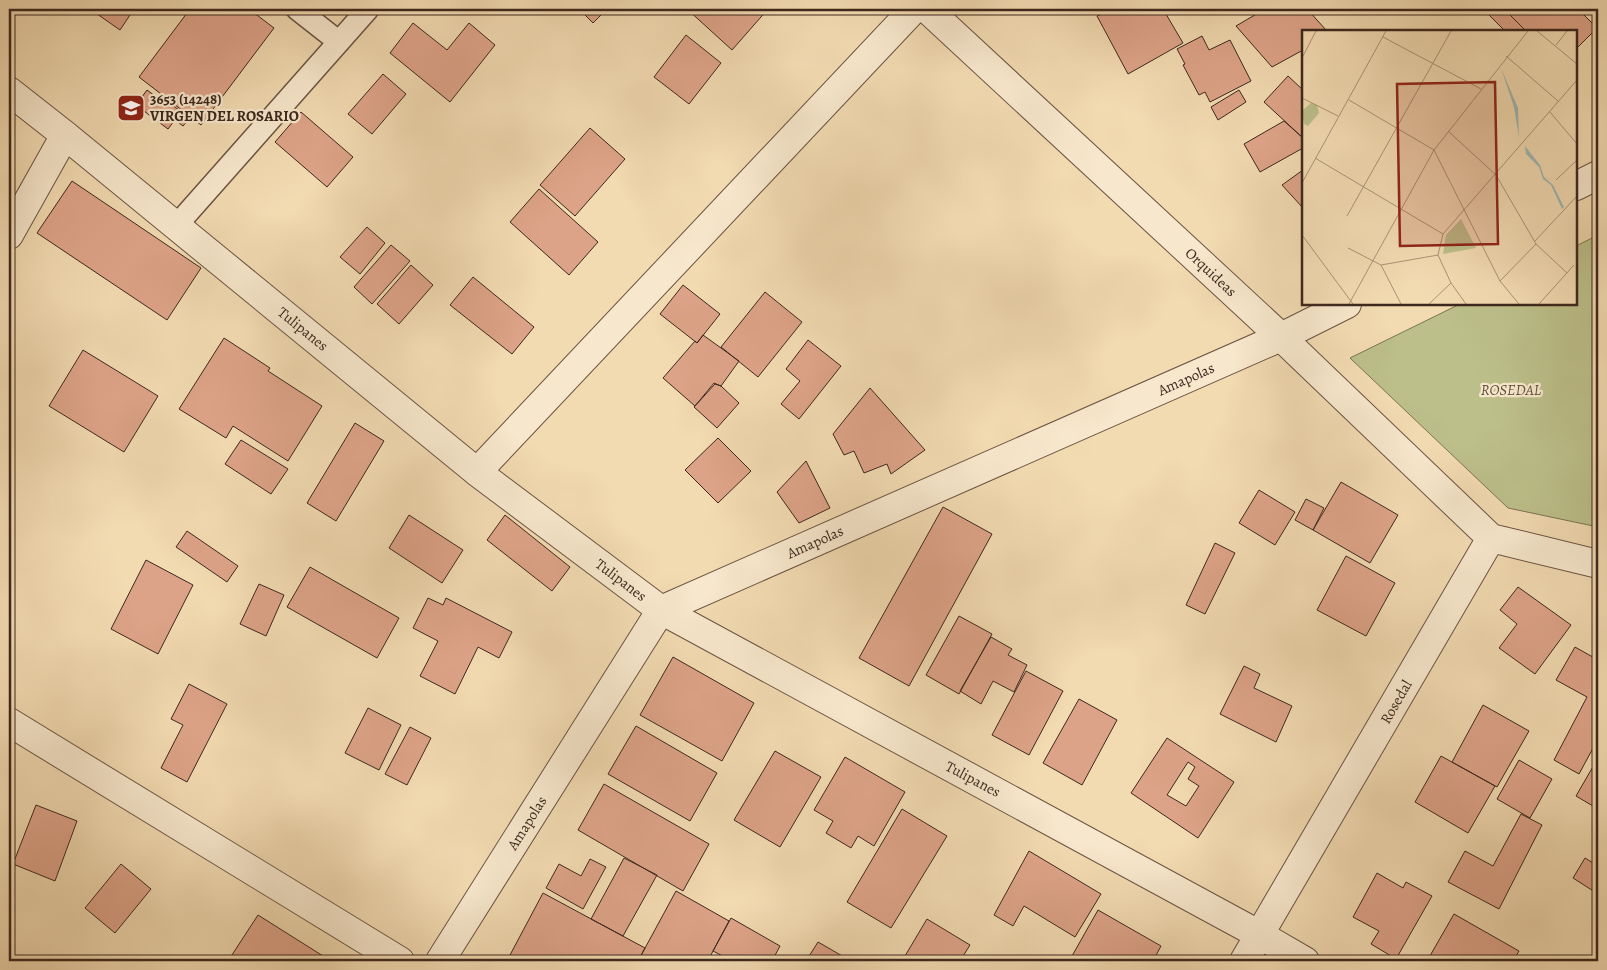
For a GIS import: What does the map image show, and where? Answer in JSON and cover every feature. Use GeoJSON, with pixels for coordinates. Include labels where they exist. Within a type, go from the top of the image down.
{"type":"FeatureCollection","features":[{"type":"Feature","properties":{"kind":"street"},"geometry":{"type":"LineString","coordinates":[[477,472],[914,9]]}},
{"type":"Feature","properties":{"kind":"street","name":"Orquideas"},"geometry":{"type":"LineString","coordinates":[[927,9],[1281,338],[1491,538]]}},
{"type":"Feature","properties":{"kind":"street","name":"Tulipanes"},"geometry":{"type":"LineString","coordinates":[[9,91],[477,472],[660,610],[1305,961]]}},
{"type":"Feature","properties":{"kind":"street"},"geometry":{"type":"LineString","coordinates":[[9,235],[65,135]]}},
{"type":"Feature","properties":{"kind":"street"},"geometry":{"type":"LineString","coordinates":[[1577,186],[1598,175]]}},
{"type":"Feature","properties":{"kind":"street","name":"Amapolas"},"geometry":{"type":"LineString","coordinates":[[440,961],[660,610],[1281,338],[1345,305]]}},
{"type":"Feature","properties":{"kind":"street"},"geometry":{"type":"LineString","coordinates":[[1491,538],[1598,564]]}},
{"type":"Feature","properties":{"kind":"street","name":"Rosedal"},"geometry":{"type":"LineString","coordinates":[[1244,961],[1491,538]]}},
{"type":"Feature","properties":{"kind":"street"},"geometry":{"type":"LineString","coordinates":[[9,722],[400,961]]}},
{"type":"Feature","properties":{"kind":"lane"},"geometry":{"type":"LineString","coordinates":[[297,9],[339,42]]}},
{"type":"Feature","properties":{"kind":"lane"},"geometry":{"type":"LineString","coordinates":[[176,226],[368,9]]}},
{"type":"Feature","properties":{"kind":"green space","name":"ROSEDAL"},"geometry":{"type":"Polygon","coordinates":[[[1598,235],[1598,527],[1508,508],[1350,358],[1458,305],[1577,305],[1577,246],[1598,235]]]}},
{"type":"Feature","properties":{"kind":"building"},"geometry":{"type":"Polygon","coordinates":[[[90,9],[134,9],[120,30],[90,9]]]}},
{"type":"Feature","properties":{"kind":"building"},"geometry":{"type":"Polygon","coordinates":[[[190,9],[249,9],[274,28],[201,125],[139,77],[190,9]]]}},
{"type":"Feature","properties":{"kind":"building"},"geometry":{"type":"Polygon","coordinates":[[[579,9],[607,9],[593,23],[579,9]]]}},
{"type":"Feature","properties":{"kind":"building"},"geometry":{"type":"Polygon","coordinates":[[[687,9],[768,9],[732,50],[687,9]]]}},
{"type":"Feature","properties":{"kind":"building"},"geometry":{"type":"Polygon","coordinates":[[[1113,9],[1163,9],[1183,43],[1128,74],[1097,16],[1113,9]]]}},
{"type":"Feature","properties":{"kind":"building"},"geometry":{"type":"Polygon","coordinates":[[[1265,9],[1307,9],[1326,30],[1302,30],[1302,51],[1272,67],[1236,26],[1265,9]]]}},
{"type":"Feature","properties":{"kind":"building"},"geometry":{"type":"Polygon","coordinates":[[[1483,9],[1514,9],[1509,14],[1525,30],[1504,30],[1483,9]]]}},
{"type":"Feature","properties":{"kind":"building"},"geometry":{"type":"Polygon","coordinates":[[[1515,9],[1578,9],[1597,28],[1577,48],[1577,30],[1525,30],[1509,14],[1515,9]]]}},
{"type":"Feature","properties":{"kind":"building"},"geometry":{"type":"Polygon","coordinates":[[[1586,9],[1598,9],[1597,20],[1586,9]]]}},
{"type":"Feature","properties":{"kind":"building"},"geometry":{"type":"Polygon","coordinates":[[[413,23],[447,50],[469,23],[495,45],[450,102],[390,53],[413,23]]]}},
{"type":"Feature","properties":{"kind":"building"},"geometry":{"type":"Polygon","coordinates":[[[686,35],[721,63],[689,104],[654,77],[686,35]]]}},
{"type":"Feature","properties":{"kind":"building"},"geometry":{"type":"Polygon","coordinates":[[[1202,36],[1209,50],[1230,40],[1251,81],[1210,102],[1205,92],[1199,95],[1177,49],[1202,36]]]}},
{"type":"Feature","properties":{"kind":"building"},"geometry":{"type":"Polygon","coordinates":[[[383,74],[406,94],[372,134],[348,114],[383,74]]]}},
{"type":"Feature","properties":{"kind":"building"},"geometry":{"type":"Polygon","coordinates":[[[1288,76],[1302,89],[1302,137],[1264,102],[1288,76]]]}},
{"type":"Feature","properties":{"kind":"building"},"geometry":{"type":"Polygon","coordinates":[[[147,90],[190,118],[183,126],[175,120],[168,129],[136,105],[147,90]]]}},
{"type":"Feature","properties":{"kind":"building"},"geometry":{"type":"Polygon","coordinates":[[[1239,90],[1246,102],[1218,120],[1211,107],[1239,90]]]}},
{"type":"Feature","properties":{"kind":"building"},"geometry":{"type":"Polygon","coordinates":[[[301,112],[353,157],[327,187],[275,142],[301,112]]]}},
{"type":"Feature","properties":{"kind":"building"},"geometry":{"type":"Polygon","coordinates":[[[1284,121],[1302,137],[1302,149],[1260,172],[1244,144],[1284,121]]]}},
{"type":"Feature","properties":{"kind":"building"},"geometry":{"type":"Polygon","coordinates":[[[590,128],[625,159],[575,216],[540,185],[590,128]]]}},
{"type":"Feature","properties":{"kind":"building"},"geometry":{"type":"Polygon","coordinates":[[[1302,171],[1302,207],[1282,185],[1302,171]]]}},
{"type":"Feature","properties":{"kind":"building"},"geometry":{"type":"Polygon","coordinates":[[[72,181],[201,268],[167,320],[37,233],[72,181]]]}},
{"type":"Feature","properties":{"kind":"building"},"geometry":{"type":"Polygon","coordinates":[[[539,189],[598,242],[569,275],[510,222],[539,189]]]}},
{"type":"Feature","properties":{"kind":"building"},"geometry":{"type":"Polygon","coordinates":[[[367,227],[385,243],[360,274],[340,257],[367,227]]]}},
{"type":"Feature","properties":{"kind":"building"},"geometry":{"type":"Polygon","coordinates":[[[391,245],[410,261],[372,304],[354,287],[391,245]]]}},
{"type":"Feature","properties":{"kind":"building"},"geometry":{"type":"Polygon","coordinates":[[[411,265],[433,285],[399,324],[377,304],[411,265]]]}},
{"type":"Feature","properties":{"kind":"building"},"geometry":{"type":"Polygon","coordinates":[[[473,277],[534,327],[512,354],[450,305],[473,277]]]}},
{"type":"Feature","properties":{"kind":"building"},"geometry":{"type":"Polygon","coordinates":[[[683,285],[720,314],[697,343],[660,314],[683,285]]]}},
{"type":"Feature","properties":{"kind":"building"},"geometry":{"type":"Polygon","coordinates":[[[765,292],[802,322],[758,377],[721,347],[765,292]]]}},
{"type":"Feature","properties":{"kind":"building"},"geometry":{"type":"Polygon","coordinates":[[[703,335],[739,361],[721,386],[714,383],[695,406],[663,378],[695,341],[697,343],[703,335]]]}},
{"type":"Feature","properties":{"kind":"building"},"geometry":{"type":"Polygon","coordinates":[[[224,338],[270,368],[268,371],[322,406],[288,461],[233,426],[226,438],[179,409],[224,338]]]}},
{"type":"Feature","properties":{"kind":"building"},"geometry":{"type":"Polygon","coordinates":[[[808,340],[841,366],[799,419],[781,404],[800,381],[786,369],[808,340]]]}},
{"type":"Feature","properties":{"kind":"building"},"geometry":{"type":"Polygon","coordinates":[[[83,350],[158,396],[124,452],[49,406],[83,350]]]}},
{"type":"Feature","properties":{"kind":"building"},"geometry":{"type":"Polygon","coordinates":[[[715,384],[721,386],[739,403],[717,428],[694,407],[715,384]]]}},
{"type":"Feature","properties":{"kind":"building"},"geometry":{"type":"Polygon","coordinates":[[[870,388],[925,450],[891,474],[887,464],[864,473],[854,451],[844,455],[833,434],[870,388]]]}},
{"type":"Feature","properties":{"kind":"building"},"geometry":{"type":"Polygon","coordinates":[[[355,423],[384,441],[336,521],[307,503],[355,423]]]}},
{"type":"Feature","properties":{"kind":"building"},"geometry":{"type":"Polygon","coordinates":[[[718,438],[751,471],[718,503],[685,470],[718,438]]]}},
{"type":"Feature","properties":{"kind":"building"},"geometry":{"type":"Polygon","coordinates":[[[241,440],[288,469],[271,494],[225,464],[241,440]]]}},
{"type":"Feature","properties":{"kind":"building"},"geometry":{"type":"Polygon","coordinates":[[[806,461],[830,508],[799,523],[777,492],[806,461]]]}},
{"type":"Feature","properties":{"kind":"building"},"geometry":{"type":"Polygon","coordinates":[[[1341,482],[1398,515],[1370,563],[1313,530],[1341,482]]]}},
{"type":"Feature","properties":{"kind":"building"},"geometry":{"type":"Polygon","coordinates":[[[1259,490],[1295,512],[1275,545],[1239,523],[1259,490]]]}},
{"type":"Feature","properties":{"kind":"building"},"geometry":{"type":"Polygon","coordinates":[[[1306,499],[1324,508],[1313,530],[1295,520],[1306,499]]]}},
{"type":"Feature","properties":{"kind":"building"},"geometry":{"type":"Polygon","coordinates":[[[943,507],[992,534],[909,686],[859,658],[943,507]]]}},
{"type":"Feature","properties":{"kind":"building"},"geometry":{"type":"Polygon","coordinates":[[[409,515],[463,550],[442,583],[389,548],[409,515]]]}},
{"type":"Feature","properties":{"kind":"building"},"geometry":{"type":"Polygon","coordinates":[[[505,515],[570,567],[552,591],[487,540],[505,515]]]}},
{"type":"Feature","properties":{"kind":"building"},"geometry":{"type":"Polygon","coordinates":[[[187,531],[238,566],[227,582],[176,547],[187,531]]]}},
{"type":"Feature","properties":{"kind":"building"},"geometry":{"type":"Polygon","coordinates":[[[1215,543],[1235,553],[1205,614],[1186,605],[1215,543]]]}},
{"type":"Feature","properties":{"kind":"building"},"geometry":{"type":"Polygon","coordinates":[[[1346,556],[1395,583],[1366,636],[1317,610],[1346,556]]]}},
{"type":"Feature","properties":{"kind":"building"},"geometry":{"type":"Polygon","coordinates":[[[146,560],[193,585],[158,654],[111,629],[146,560]]]}},
{"type":"Feature","properties":{"kind":"building"},"geometry":{"type":"Polygon","coordinates":[[[310,567],[399,618],[377,658],[287,607],[310,567]]]}},
{"type":"Feature","properties":{"kind":"building"},"geometry":{"type":"Polygon","coordinates":[[[259,584],[284,595],[266,636],[240,624],[259,584]]]}},
{"type":"Feature","properties":{"kind":"building"},"geometry":{"type":"Polygon","coordinates":[[[1518,587],[1571,625],[1535,674],[1499,648],[1517,624],[1500,610],[1518,587]]]}},
{"type":"Feature","properties":{"kind":"building"},"geometry":{"type":"Polygon","coordinates":[[[428,598],[443,605],[446,598],[512,632],[499,658],[478,647],[455,694],[420,676],[438,641],[413,628],[428,598]]]}},
{"type":"Feature","properties":{"kind":"building"},"geometry":{"type":"Polygon","coordinates":[[[959,616],[992,634],[959,694],[926,675],[959,616]]]}},
{"type":"Feature","properties":{"kind":"building"},"geometry":{"type":"Polygon","coordinates":[[[991,637],[1012,649],[1008,655],[1027,665],[1014,692],[993,681],[981,704],[960,691],[991,637]]]}},
{"type":"Feature","properties":{"kind":"building"},"geometry":{"type":"Polygon","coordinates":[[[1575,647],[1598,660],[1598,739],[1579,774],[1554,760],[1587,697],[1556,680],[1575,647]]]}},
{"type":"Feature","properties":{"kind":"building"},"geometry":{"type":"Polygon","coordinates":[[[673,657],[754,703],[722,761],[640,715],[673,657]]]}},
{"type":"Feature","properties":{"kind":"building"},"geometry":{"type":"Polygon","coordinates":[[[1244,666],[1260,674],[1254,688],[1292,706],[1276,742],[1220,714],[1244,666]]]}},
{"type":"Feature","properties":{"kind":"building"},"geometry":{"type":"Polygon","coordinates":[[[1026,671],[1063,691],[1029,755],[992,735],[1026,671]]]}},
{"type":"Feature","properties":{"kind":"building"},"geometry":{"type":"Polygon","coordinates":[[[189,684],[227,704],[187,782],[161,768],[183,725],[171,719],[189,684]]]}},
{"type":"Feature","properties":{"kind":"building"},"geometry":{"type":"Polygon","coordinates":[[[1079,699],[1117,720],[1082,785],[1043,763],[1079,699]]]}},
{"type":"Feature","properties":{"kind":"building"},"geometry":{"type":"Polygon","coordinates":[[[1483,705],[1529,731],[1497,787],[1452,762],[1483,705]]]}},
{"type":"Feature","properties":{"kind":"building"},"geometry":{"type":"Polygon","coordinates":[[[368,708],[401,725],[379,770],[345,753],[368,708]]]}},
{"type":"Feature","properties":{"kind":"building"},"geometry":{"type":"Polygon","coordinates":[[[636,726],[717,773],[690,821],[608,774],[636,726]]]}},
{"type":"Feature","properties":{"kind":"building"},"geometry":{"type":"Polygon","coordinates":[[[410,727],[431,738],[407,785],[385,774],[410,727]]]}},
{"type":"Feature","properties":{"kind":"building"},"geometry":{"type":"Polygon","coordinates":[[[1167,738],[1234,782],[1198,838],[1131,793],[1167,738]],[[1188,762],[1167,795],[1186,806],[1199,786],[1188,779],[1195,767],[1188,762]]]}},
{"type":"Feature","properties":{"kind":"building"},"geometry":{"type":"Polygon","coordinates":[[[775,751],[821,777],[780,847],[734,820],[775,751]]]}},
{"type":"Feature","properties":{"kind":"building"},"geometry":{"type":"Polygon","coordinates":[[[1441,756],[1495,786],[1468,833],[1415,802],[1441,756]]]}},
{"type":"Feature","properties":{"kind":"building"},"geometry":{"type":"Polygon","coordinates":[[[845,757],[905,792],[874,846],[858,836],[851,848],[826,833],[833,821],[814,810],[845,757]]]}},
{"type":"Feature","properties":{"kind":"building"},"geometry":{"type":"Polygon","coordinates":[[[1598,758],[1598,809],[1576,796],[1598,758]]]}},
{"type":"Feature","properties":{"kind":"building"},"geometry":{"type":"Polygon","coordinates":[[[1519,760],[1552,779],[1530,818],[1497,799],[1519,760]]]}},
{"type":"Feature","properties":{"kind":"building"},"geometry":{"type":"Polygon","coordinates":[[[604,784],[709,844],[683,891],[578,830],[604,784]]]}},
{"type":"Feature","properties":{"kind":"building"},"geometry":{"type":"Polygon","coordinates":[[[36,805],[77,821],[55,881],[13,864],[36,805]]]}},
{"type":"Feature","properties":{"kind":"building"},"geometry":{"type":"Polygon","coordinates":[[[902,809],[947,836],[891,928],[847,902],[902,809]]]}},
{"type":"Feature","properties":{"kind":"building"},"geometry":{"type":"Polygon","coordinates":[[[1521,814],[1542,825],[1499,909],[1448,882],[1465,851],[1493,866],[1521,814]]]}},
{"type":"Feature","properties":{"kind":"building"},"geometry":{"type":"Polygon","coordinates":[[[1029,851],[1101,894],[1075,937],[1024,906],[1013,926],[994,915],[1029,851]]]}},
{"type":"Feature","properties":{"kind":"building"},"geometry":{"type":"Polygon","coordinates":[[[624,858],[657,875],[623,936],[591,919],[624,858]]]}},
{"type":"Feature","properties":{"kind":"building"},"geometry":{"type":"Polygon","coordinates":[[[1585,858],[1598,866],[1598,894],[1573,878],[1585,858]]]}},
{"type":"Feature","properties":{"kind":"building"},"geometry":{"type":"Polygon","coordinates":[[[590,859],[606,867],[583,909],[546,888],[559,864],[581,876],[590,859]]]}},
{"type":"Feature","properties":{"kind":"building"},"geometry":{"type":"Polygon","coordinates":[[[121,864],[151,889],[115,933],[85,908],[121,864]]]}},
{"type":"Feature","properties":{"kind":"building"},"geometry":{"type":"Polygon","coordinates":[[[1377,873],[1403,888],[1406,882],[1432,896],[1396,959],[1371,944],[1379,931],[1353,917],[1377,873]]]}},
{"type":"Feature","properties":{"kind":"building"},"geometry":{"type":"Polygon","coordinates":[[[676,891],[729,921],[708,961],[638,961],[676,891]]]}},
{"type":"Feature","properties":{"kind":"building"},"geometry":{"type":"Polygon","coordinates":[[[543,893],[645,948],[638,961],[521,961],[510,955],[543,893]]]}},
{"type":"Feature","properties":{"kind":"building"},"geometry":{"type":"Polygon","coordinates":[[[1098,910],[1161,946],[1153,961],[1082,961],[1072,956],[1098,910]]]}},
{"type":"Feature","properties":{"kind":"building"},"geometry":{"type":"Polygon","coordinates":[[[1454,914],[1519,951],[1513,961],[1427,961],[1454,914]]]}},
{"type":"Feature","properties":{"kind":"building"},"geometry":{"type":"Polygon","coordinates":[[[258,915],[331,961],[228,961],[258,915]]]}},
{"type":"Feature","properties":{"kind":"building"},"geometry":{"type":"Polygon","coordinates":[[[731,918],[780,946],[772,961],[732,961],[713,951],[731,918]]]}},
{"type":"Feature","properties":{"kind":"building"},"geometry":{"type":"Polygon","coordinates":[[[927,919],[970,945],[960,961],[902,961],[927,919]]]}},
{"type":"Feature","properties":{"kind":"building"},"geometry":{"type":"Polygon","coordinates":[[[818,942],[851,961],[806,961],[818,942]]]}},
{"type":"Feature","properties":{"kind":"place","name":"3653 (14248) VIRGEN DEL ROSARIO"},"geometry":{"type":"Point","coordinates":[131,108]}}]}
